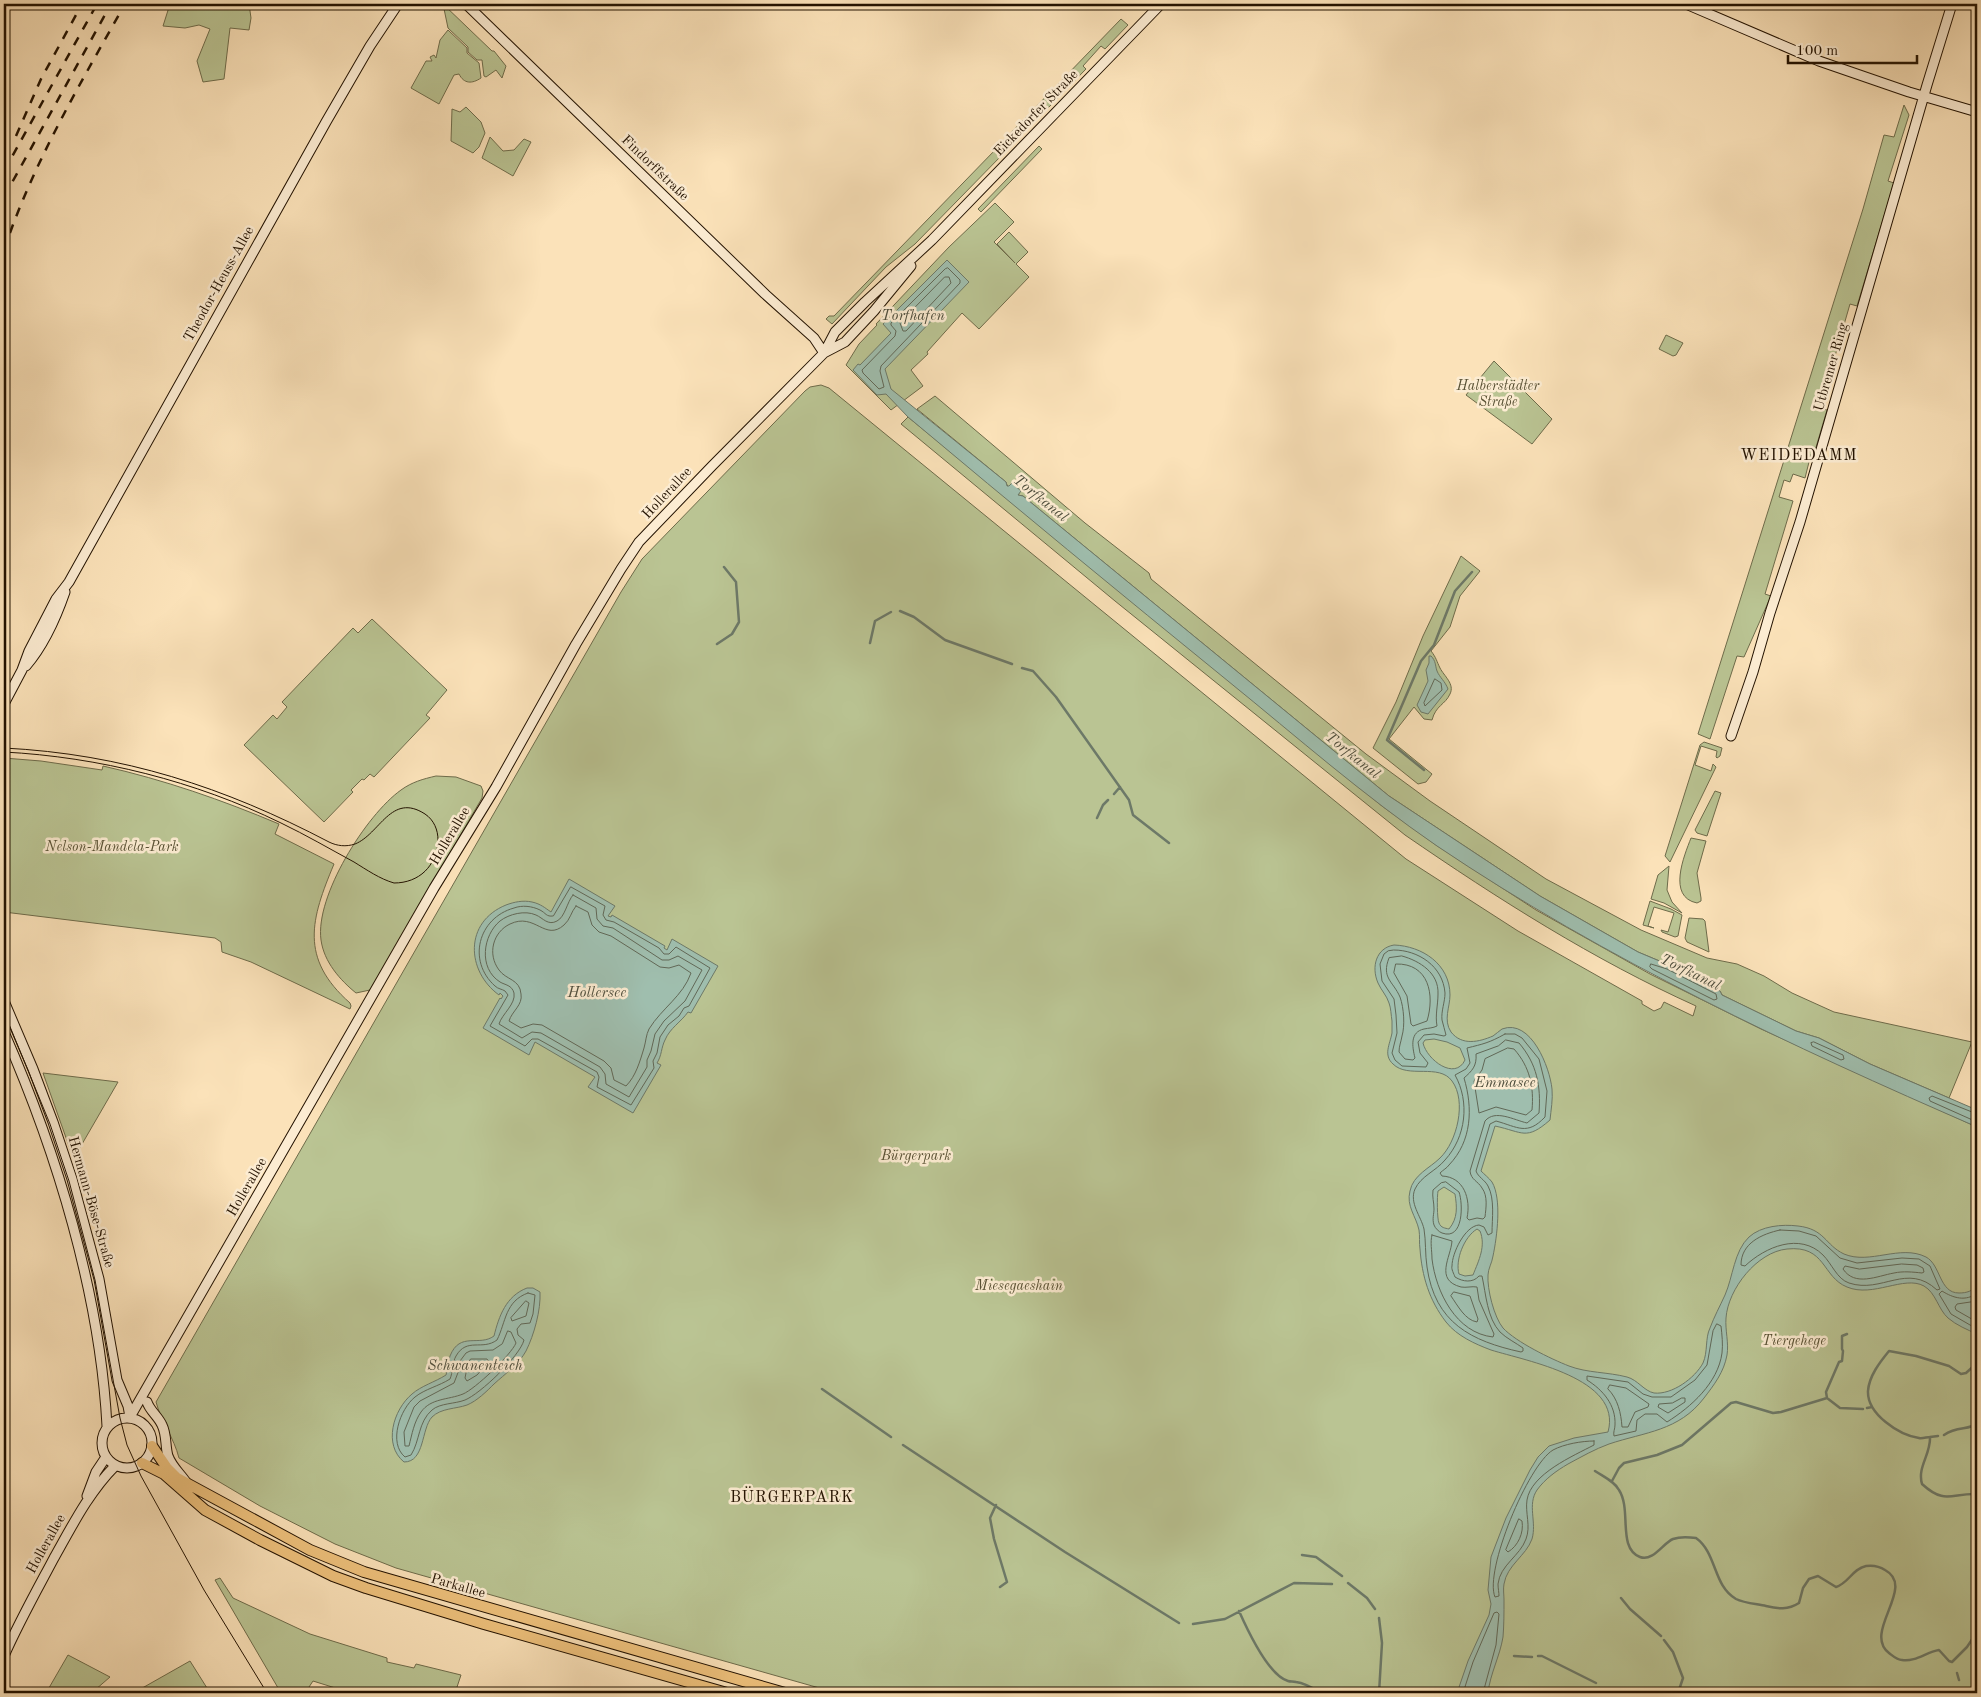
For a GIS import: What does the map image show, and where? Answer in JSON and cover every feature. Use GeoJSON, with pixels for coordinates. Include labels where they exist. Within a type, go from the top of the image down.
{"type":"FeatureCollection","features":[{"type":"Feature","properties":{"kind":"main road","name":"Theodor-Heuss-Allee"},"geometry":{"type":"LineString","coordinates":[[4,704],[22,670],[36,655],[56,616],[69,582],[326,122],[370,46],[398,4]]}},
{"type":"Feature","properties":{"kind":"main road","name":"Findorffstraße"},"geometry":{"type":"LineString","coordinates":[[466,4],[765,294],[814,338],[824,353]]}},
{"type":"Feature","properties":{"kind":"main road","name":"Eickedorfer Straße"},"geometry":{"type":"LineString","coordinates":[[824,353],[835,332],[931,241],[1161,4]]}},
{"type":"Feature","properties":{"kind":"main road"},"geometry":{"type":"LineString","coordinates":[[1686,4],[1819,61],[1923,97],[1977,112]]}},
{"type":"Feature","properties":{"kind":"main road","name":"Utbremer Ring"},"geometry":{"type":"LineString","coordinates":[[1731,736],[1800,522],[1923,97],[1952,4]]}},
{"type":"Feature","properties":{"kind":"main road","name":"Eickedorfer Straße"},"geometry":{"type":"LineString","coordinates":[[824,353],[845,342],[874,311],[931,241]]}},
{"type":"Feature","properties":{"kind":"main road","name":"Hollerallee"},"geometry":{"type":"LineString","coordinates":[[130,1417],[434,888],[499,782],[576,644],[621,569],[639,542],[824,353]]}},
{"type":"Feature","properties":{"kind":"main road","name":"Hermann-Böse-Straße"},"geometry":{"type":"LineString","coordinates":[[4,1001],[33,1069],[72,1179],[99,1279],[117,1380],[128,1406],[130,1417]]}},
{"type":"Feature","properties":{"kind":"main road","name":"Hermann-Böse-Straße"},"geometry":{"type":"LineString","coordinates":[[4,1032],[39,1119],[68,1210],[86,1282],[99,1347],[107,1426]]}},
{"type":"Feature","properties":{"kind":"main road","name":"Hollerallee"},"geometry":{"type":"LineString","coordinates":[[144,1424],[147,1402],[155,1376]]}},
{"type":"Feature","properties":{"kind":"main road"},"geometry":{"type":"LineString","coordinates":[[147,1402],[149,1408],[158,1417],[163,1427],[172,1465],[186,1482]]}},
{"type":"Feature","properties":{"kind":"main road"},"geometry":{"type":"LineString","coordinates":[[130,1417],[144,1424],[150,1432],[152,1446],[150,1453],[142,1463],[128,1468],[115,1466],[106,1457],[101,1445],[103,1433],[107,1426],[118,1419],[130,1417]]}},
{"type":"Feature","properties":{"kind":"main road","name":"Parkallee"},"geometry":{"type":"LineString","coordinates":[[152,1446],[167,1468],[177,1478],[310,1550],[364,1572],[786,1693]]}},
{"type":"Feature","properties":{"kind":"main road","name":"Hollerallee"},"geometry":{"type":"LineString","coordinates":[[4,1644],[18,1623],[84,1505],[96,1472],[106,1457]]}},
{"type":"Feature","properties":{"kind":"main road","name":"Parkallee"},"geometry":{"type":"LineString","coordinates":[[142,1463],[164,1474],[205,1510],[290,1556],[333,1576],[484,1624],[727,1693]]}},
{"type":"Feature","properties":{"kind":"main road","name":"Hollerallee"},"geometry":{"type":"LineString","coordinates":[[84,1505],[115,1466]]}},
{"type":"Feature","properties":{"kind":"main road","name":"Hollerallee"},"geometry":{"type":"LineString","coordinates":[[4,1656],[18,1623]]}},
{"type":"Feature","properties":{"kind":"green space"},"geometry":{"type":"Polygon","coordinates":[[[170,4],[249,4],[251,18],[249,30],[230,28],[224,79],[203,82],[197,61],[210,29],[199,25],[185,28],[163,26],[170,4]]]}},
{"type":"Feature","properties":{"kind":"green space"},"geometry":{"type":"Polygon","coordinates":[[[443,4],[494,51],[506,66],[502,78],[496,70],[486,77],[484,76],[482,60],[477,60],[468,52],[468,47],[448,28],[443,4]]]}},
{"type":"Feature","properties":{"kind":"green space"},"geometry":{"type":"Polygon","coordinates":[[[1121,19],[1128,25],[1105,49],[1101,46],[1083,66],[1086,69],[1009,148],[1003,141],[1121,19]]]}},
{"type":"Feature","properties":{"kind":"green space"},"geometry":{"type":"Polygon","coordinates":[[[448,30],[467,48],[467,53],[479,63],[481,78],[468,82],[463,80],[459,74],[454,75],[439,104],[411,88],[426,61],[432,61],[430,57],[434,55],[436,58],[440,40],[448,30]]]}},
{"type":"Feature","properties":{"kind":"green space"},"geometry":{"type":"Polygon","coordinates":[[[1904,105],[1909,115],[1888,181],[1894,183],[1857,306],[1850,304],[1820,408],[1827,410],[1814,454],[1811,454],[1805,478],[1793,474],[1790,482],[1784,480],[1779,497],[1793,501],[1765,594],[1771,596],[1744,657],[1737,656],[1710,739],[1698,734],[1863,209],[1884,135],[1894,137],[1904,105]]]}},
{"type":"Feature","properties":{"kind":"green space"},"geometry":{"type":"Polygon","coordinates":[[[466,107],[481,122],[485,133],[479,147],[473,153],[451,141],[452,109],[460,112],[466,107]]]}},
{"type":"Feature","properties":{"kind":"green space"},"geometry":{"type":"Polygon","coordinates":[[[490,137],[503,151],[514,150],[524,139],[531,142],[513,176],[482,158],[490,137]]]}},
{"type":"Feature","properties":{"kind":"green space"},"geometry":{"type":"Polygon","coordinates":[[[1039,146],[1042,149],[981,212],[978,209],[1039,146]]]}},
{"type":"Feature","properties":{"kind":"green space"},"geometry":{"type":"Polygon","coordinates":[[[996,149],[1002,155],[915,244],[886,267],[832,324],[826,319],[829,316],[834,316],[996,149]]]}},
{"type":"Feature","properties":{"kind":"green space"},"geometry":{"type":"Polygon","coordinates":[[[995,203],[1014,222],[994,242],[1015,263],[997,244],[1009,232],[1028,252],[1016,264],[1029,277],[979,329],[962,313],[927,352],[928,354],[911,370],[923,386],[891,410],[846,365],[859,344],[876,324],[949,247],[995,203]]]}},
{"type":"Feature","properties":{"kind":"green space"},"geometry":{"type":"Polygon","coordinates":[[[1666,335],[1683,343],[1676,355],[1673,356],[1659,349],[1666,335]]]}},
{"type":"Feature","properties":{"kind":"green space","name":"Halberstädter Straße"},"geometry":{"type":"Polygon","coordinates":[[[1494,361],[1552,419],[1532,444],[1466,395],[1494,361]]]}},
{"type":"Feature","properties":{"kind":"green space","name":"Bürgerpark"},"geometry":{"type":"Polygon","coordinates":[[[821,385],[829,388],[1406,859],[1518,931],[1642,1001],[1642,1004],[1654,1011],[1661,1008],[1664,1002],[1693,1016],[1696,1006],[1584,949],[1511,905],[1405,835],[1115,601],[901,424],[908,417],[1382,806],[1436,845],[1536,910],[1650,974],[1761,1029],[1977,1127],[1977,1693],[837,1693],[396,1568],[335,1544],[260,1506],[179,1458],[156,1402],[621,592],[642,559],[805,391],[810,387],[821,385]]]}},
{"type":"Feature","properties":{"kind":"green space"},"geometry":{"type":"Polygon","coordinates":[[[935,396],[1085,523],[1149,573],[1151,579],[1366,754],[1430,801],[1546,879],[1641,930],[1707,958],[1737,964],[1764,976],[1792,993],[1834,1012],[1972,1042],[1949,1098],[1870,1064],[1819,1038],[1796,1031],[1722,995],[1720,991],[1669,965],[1638,952],[1540,896],[1389,796],[1023,496],[1018,495],[1020,491],[1012,484],[1009,487],[1006,482],[917,409],[935,396]]]}},
{"type":"Feature","properties":{"kind":"green space"},"geometry":{"type":"Polygon","coordinates":[[[1461,556],[1480,571],[1460,596],[1450,627],[1431,651],[1450,683],[1450,694],[1446,701],[1438,708],[1432,720],[1424,719],[1414,707],[1389,739],[1432,774],[1426,782],[1418,784],[1373,748],[1396,702],[1423,636],[1461,556]]]}},
{"type":"Feature","properties":{"kind":"green space"},"geometry":{"type":"Polygon","coordinates":[[[372,619],[447,690],[426,715],[430,718],[374,777],[370,774],[364,780],[362,779],[351,790],[353,792],[324,822],[244,745],[273,715],[277,719],[287,707],[282,702],[353,628],[358,633],[372,619]]]}},
{"type":"Feature","properties":{"kind":"green space"},"geometry":{"type":"Polygon","coordinates":[[[1704,742],[1722,748],[1720,756],[1717,758],[1717,751],[1701,746],[1695,765],[1711,771],[1713,764],[1716,767],[1670,862],[1665,856],[1700,745],[1704,742]]]}},
{"type":"Feature","properties":{"kind":"green space","name":"Nelson-Mandela-Park"},"geometry":{"type":"Polygon","coordinates":[[[4,758],[41,761],[102,770],[103,766],[193,791],[279,824],[275,834],[334,864],[320,903],[314,937],[316,954],[323,970],[334,986],[350,1003],[350,1009],[251,962],[222,952],[221,942],[215,938],[4,912],[4,758]]]}},
{"type":"Feature","properties":{"kind":"green space"},"geometry":{"type":"Polygon","coordinates":[[[436,776],[456,777],[481,786],[483,791],[482,798],[370,990],[356,993],[344,982],[329,963],[321,940],[321,922],[334,880],[359,837],[387,802],[405,787],[436,776]]]}},
{"type":"Feature","properties":{"kind":"green space"},"geometry":{"type":"Polygon","coordinates":[[[1715,791],[1721,793],[1707,836],[1697,833],[1695,830],[1715,791]]]}},
{"type":"Feature","properties":{"kind":"green space"},"geometry":{"type":"Polygon","coordinates":[[[1691,838],[1706,841],[1697,873],[1701,901],[1697,903],[1688,899],[1682,893],[1680,885],[1682,865],[1691,838]]]}},
{"type":"Feature","properties":{"kind":"green space"},"geometry":{"type":"Polygon","coordinates":[[[1669,866],[1667,890],[1672,902],[1682,913],[1664,903],[1651,899],[1658,875],[1669,866]]]}},
{"type":"Feature","properties":{"kind":"green space"},"geometry":{"type":"Polygon","coordinates":[[[1650,901],[1682,915],[1678,936],[1675,937],[1661,930],[1668,932],[1674,913],[1654,907],[1648,926],[1654,928],[1643,925],[1650,901]]]}},
{"type":"Feature","properties":{"kind":"green space"},"geometry":{"type":"Polygon","coordinates":[[[1689,918],[1703,919],[1705,921],[1709,952],[1687,942],[1685,938],[1689,918]]]}},
{"type":"Feature","properties":{"kind":"green space"},"geometry":{"type":"Polygon","coordinates":[[[43,1073],[118,1082],[78,1151],[80,1154],[75,1163],[43,1073]]]}},
{"type":"Feature","properties":{"kind":"green space"},"geometry":{"type":"Polygon","coordinates":[[[220,1578],[233,1598],[310,1634],[387,1658],[387,1662],[414,1668],[416,1664],[461,1675],[455,1693],[344,1693],[345,1691],[313,1681],[305,1693],[281,1693],[215,1580],[220,1578]]]}},
{"type":"Feature","properties":{"kind":"green space"},"geometry":{"type":"Polygon","coordinates":[[[68,1655],[110,1677],[95,1690],[96,1693],[46,1693],[68,1655]]]}},
{"type":"Feature","properties":{"kind":"green space"},"geometry":{"type":"Polygon","coordinates":[[[190,1661],[207,1688],[199,1693],[138,1693],[137,1691],[190,1661]]]}},
{"type":"Feature","properties":{"kind":"water","name":"Torfhafen"},"geometry":{"type":"Polygon","coordinates":[[[947,260],[969,282],[885,369],[891,389],[1006,482],[1007,486],[1012,483],[1021,491],[1018,495],[1023,496],[1389,796],[1540,896],[1638,952],[1669,965],[1720,991],[1722,995],[1796,1031],[1819,1038],[1870,1064],[1977,1110],[1977,1127],[1769,1033],[1633,964],[1567,927],[1437,846],[1357,787],[1108,583],[908,417],[886,394],[877,395],[853,370],[891,333],[883,324],[947,260]]]}},
{"type":"Feature","properties":{"kind":"water"},"geometry":{"type":"Polygon","coordinates":[[[1429,656],[1434,660],[1437,671],[1448,689],[1428,714],[1421,712],[1417,705],[1428,681],[1426,670],[1429,656]]]}},
{"type":"Feature","properties":{"kind":"water","name":"Hollersee"},"geometry":{"type":"Polygon","coordinates":[[[569,879],[615,906],[608,916],[611,917],[612,915],[665,946],[664,948],[667,950],[672,939],[718,966],[691,1013],[688,1012],[667,1036],[657,1063],[661,1065],[633,1113],[588,1087],[595,1077],[535,1042],[529,1055],[483,1028],[503,996],[500,993],[499,995],[488,985],[480,973],[476,960],[474,947],[483,923],[492,913],[506,905],[519,902],[529,901],[543,906],[551,912],[569,879]]]}},
{"type":"Feature","properties":{"kind":"water","name":"Emmasee"},"geometry":{"type":"Polygon","coordinates":[[[1394,945],[1415,949],[1424,953],[1440,966],[1449,984],[1450,995],[1447,1023],[1455,1036],[1471,1042],[1493,1036],[1502,1029],[1512,1028],[1522,1031],[1537,1047],[1547,1069],[1552,1093],[1550,1120],[1542,1127],[1529,1133],[1495,1126],[1481,1171],[1492,1182],[1498,1208],[1496,1239],[1488,1275],[1492,1303],[1503,1328],[1525,1344],[1569,1366],[1631,1378],[1654,1393],[1661,1393],[1675,1388],[1689,1380],[1703,1363],[1706,1354],[1708,1332],[1728,1288],[1737,1257],[1744,1243],[1759,1230],[1785,1225],[1814,1230],[1838,1250],[1854,1257],[1906,1253],[1926,1257],[1935,1266],[1944,1284],[1952,1292],[1967,1292],[1977,1286],[1977,1334],[1948,1318],[1928,1289],[1916,1283],[1857,1290],[1839,1282],[1817,1257],[1800,1249],[1787,1249],[1776,1252],[1765,1257],[1755,1265],[1738,1284],[1728,1307],[1726,1318],[1727,1350],[1724,1367],[1704,1398],[1694,1409],[1684,1417],[1661,1429],[1609,1444],[1588,1453],[1555,1472],[1537,1490],[1532,1508],[1532,1539],[1526,1551],[1509,1571],[1504,1584],[1503,1637],[1488,1693],[1457,1693],[1468,1661],[1489,1615],[1491,1604],[1488,1590],[1491,1557],[1506,1518],[1538,1457],[1549,1446],[1574,1438],[1608,1432],[1609,1413],[1601,1398],[1587,1385],[1547,1367],[1491,1350],[1473,1342],[1450,1327],[1435,1305],[1427,1287],[1419,1230],[1410,1206],[1409,1196],[1415,1180],[1440,1158],[1451,1142],[1458,1121],[1459,1099],[1452,1081],[1446,1076],[1439,1073],[1399,1068],[1388,1057],[1392,1033],[1391,1009],[1378,983],[1375,965],[1379,954],[1394,945]],[[1434,1039],[1425,1040],[1423,1043],[1430,1056],[1442,1066],[1448,1068],[1455,1069],[1460,1066],[1465,1060],[1460,1048],[1434,1039]],[[1444,1187],[1438,1191],[1439,1223],[1442,1227],[1449,1229],[1454,1221],[1456,1212],[1455,1194],[1444,1187]],[[1477,1229],[1472,1233],[1462,1249],[1458,1262],[1459,1274],[1465,1276],[1473,1275],[1482,1248],[1480,1231],[1477,1229]]]}},
{"type":"Feature","properties":{"kind":"water","name":"Schwanenteich"},"geometry":{"type":"Polygon","coordinates":[[[527,1288],[533,1288],[540,1292],[540,1299],[534,1330],[523,1356],[485,1393],[474,1401],[467,1405],[440,1412],[432,1417],[428,1422],[416,1457],[411,1461],[404,1462],[398,1455],[392,1437],[396,1418],[405,1401],[412,1394],[446,1375],[450,1356],[454,1348],[459,1344],[488,1339],[494,1336],[504,1308],[514,1296],[527,1288]]]}},
{"type":"Feature","properties":{"kind":"waterway"},"geometry":{"type":"LineString","coordinates":[[717,644],[732,634],[739,622],[736,582],[724,567]]}},
{"type":"Feature","properties":{"kind":"waterway"},"geometry":{"type":"LineString","coordinates":[[1424,770],[1387,740],[1421,661],[1434,645],[1455,591],[1472,572]]}},
{"type":"Feature","properties":{"kind":"waterway"},"geometry":{"type":"LineString","coordinates":[[900,611],[914,617],[945,640],[1012,664]]}},
{"type":"Feature","properties":{"kind":"waterway"},"geometry":{"type":"LineString","coordinates":[[870,643],[875,621],[891,612]]}},
{"type":"Feature","properties":{"kind":"waterway"},"geometry":{"type":"LineString","coordinates":[[1022,668],[1033,671],[1056,697],[1129,800],[1133,815],[1169,843]]}},
{"type":"Feature","properties":{"kind":"waterway"},"geometry":{"type":"LineString","coordinates":[[1114,794],[1120,787]]}},
{"type":"Feature","properties":{"kind":"waterway"},"geometry":{"type":"LineString","coordinates":[[1097,818],[1103,805],[1108,800]]}},
{"type":"Feature","properties":{"kind":"waterway"},"geometry":{"type":"LineString","coordinates":[[1827,1398],[1826,1392],[1839,1362],[1842,1361],[1842,1336],[1847,1334]]}},
{"type":"Feature","properties":{"kind":"waterway"},"geometry":{"type":"LineString","coordinates":[[1977,1363],[1966,1373],[1961,1374],[1949,1366],[1916,1356],[1889,1351],[1873,1375],[1868,1391],[1869,1400],[1873,1408],[1878,1415],[1894,1428],[1911,1436],[1920,1438],[1930,1437],[1921,1472],[1922,1484],[1943,1496],[1977,1494]]}},
{"type":"Feature","properties":{"kind":"waterway"},"geometry":{"type":"LineString","coordinates":[[822,1389],[891,1437]]}},
{"type":"Feature","properties":{"kind":"waterway"},"geometry":{"type":"LineString","coordinates":[[1612,1481],[1624,1463],[1657,1455],[1682,1445],[1731,1403],[1736,1402],[1773,1413],[1827,1398],[1840,1408],[1863,1409]]}},
{"type":"Feature","properties":{"kind":"waterway"},"geometry":{"type":"LineString","coordinates":[[1867,1408],[1872,1407]]}},
{"type":"Feature","properties":{"kind":"waterway"},"geometry":{"type":"LineString","coordinates":[[1944,1435],[1977,1423]]}},
{"type":"Feature","properties":{"kind":"waterway"},"geometry":{"type":"LineString","coordinates":[[1930,1437],[1938,1436]]}},
{"type":"Feature","properties":{"kind":"waterway"},"geometry":{"type":"LineString","coordinates":[[903,1445],[1065,1552],[1179,1623]]}},
{"type":"Feature","properties":{"kind":"waterway"},"geometry":{"type":"LineString","coordinates":[[1595,1471],[1612,1482],[1623,1498],[1627,1537],[1633,1552],[1645,1558],[1654,1555],[1673,1539],[1682,1537],[1696,1538],[1708,1552],[1723,1586],[1736,1599],[1775,1608],[1791,1607],[1799,1603],[1803,1588],[1809,1579],[1818,1576],[1836,1587],[1857,1570],[1866,1566],[1874,1566],[1885,1570],[1893,1578],[1895,1587],[1893,1598],[1881,1634],[1882,1644],[1895,1658],[1912,1660],[1939,1650],[1952,1662],[1967,1647],[1977,1632]]}},
{"type":"Feature","properties":{"kind":"waterway"},"geometry":{"type":"LineString","coordinates":[[996,1505],[990,1518],[994,1539],[1007,1582],[1000,1587]]}},
{"type":"Feature","properties":{"kind":"waterway"},"geometry":{"type":"LineString","coordinates":[[1302,1555],[1316,1557],[1342,1576]]}},
{"type":"Feature","properties":{"kind":"waterway"},"geometry":{"type":"LineString","coordinates":[[1193,1624],[1225,1619],[1294,1583],[1332,1584]]}},
{"type":"Feature","properties":{"kind":"waterway"},"geometry":{"type":"LineString","coordinates":[[1348,1583],[1367,1598],[1375,1609]]}},
{"type":"Feature","properties":{"kind":"waterway"},"geometry":{"type":"LineString","coordinates":[[1621,1598],[1630,1609],[1661,1636]]}},
{"type":"Feature","properties":{"kind":"waterway"},"geometry":{"type":"LineString","coordinates":[[1239,1611],[1259,1650],[1273,1670],[1280,1677],[1288,1681],[1303,1683],[1321,1693]]}},
{"type":"Feature","properties":{"kind":"waterway"},"geometry":{"type":"LineString","coordinates":[[1379,1618],[1382,1643],[1379,1693]]}},
{"type":"Feature","properties":{"kind":"waterway"},"geometry":{"type":"LineString","coordinates":[[1664,1640],[1673,1652],[1683,1678],[1678,1693]]}},
{"type":"Feature","properties":{"kind":"waterway"},"geometry":{"type":"LineString","coordinates":[[1514,1656],[1532,1657]]}},
{"type":"Feature","properties":{"kind":"waterway"},"geometry":{"type":"LineString","coordinates":[[1538,1656],[1542,1656],[1596,1683]]}},
{"type":"Feature","properties":{"kind":"waterway"},"geometry":{"type":"LineString","coordinates":[[1957,1673],[1959,1680]]}},
{"type":"Feature","properties":{"kind":"waterway"},"geometry":{"type":"LineString","coordinates":[[1599,1688],[1602,1693]]}},
{"type":"Feature","properties":{"kind":"tram line"},"geometry":{"type":"LineString","coordinates":[[4,748],[90,757],[172,777],[251,805],[338,845],[348,846],[355,844],[364,839],[395,811],[403,808],[413,809],[425,814],[433,822],[438,836],[437,849],[430,865],[419,876],[411,880],[394,883],[379,877],[281,823],[248,808],[181,783],[75,759],[4,752]]}},
{"type":"Feature","properties":{"kind":"tram line"},"geometry":{"type":"LineString","coordinates":[[4,1012],[50,1124],[69,1181],[95,1280],[120,1418],[127,1445],[141,1476],[204,1590],[267,1693]]}},
{"type":"Feature","properties":{"kind":"railway"},"geometry":{"type":"LineString","coordinates":[[16,136],[41,79],[82,4]]}},
{"type":"Feature","properties":{"kind":"railway"},"geometry":{"type":"LineString","coordinates":[[4,171],[97,4]]}},
{"type":"Feature","properties":{"kind":"railway"},"geometry":{"type":"LineString","coordinates":[[4,197],[111,4]]}},
{"type":"Feature","properties":{"kind":"railway"},"geometry":{"type":"LineString","coordinates":[[4,250],[29,186],[58,124],[125,4]]}},
{"type":"Feature","properties":{"kind":"district","name":"WEIDEDAMM"},"geometry":{"type":"Point","coordinates":[1799,456]}},
{"type":"Feature","properties":{"kind":"district","name":"BÜRGERPARK"},"geometry":{"type":"Point","coordinates":[792,1498]}},
{"type":"Feature","properties":{"kind":"water label","name":"Torfkanal"},"geometry":{"type":"Point","coordinates":[1040,499]}},
{"type":"Feature","properties":{"kind":"water label","name":"Torfkanal"},"geometry":{"type":"Point","coordinates":[1352,756]}},
{"type":"Feature","properties":{"kind":"water label","name":"Torfkanal"},"geometry":{"type":"Point","coordinates":[1690,973]}},
{"type":"Feature","properties":{"kind":"park label","name":"Miesegaeshain"},"geometry":{"type":"Point","coordinates":[1019,1286]}},
{"type":"Feature","properties":{"kind":"park label","name":"Tiergehege"},"geometry":{"type":"Point","coordinates":[1794,1341]}}]}
